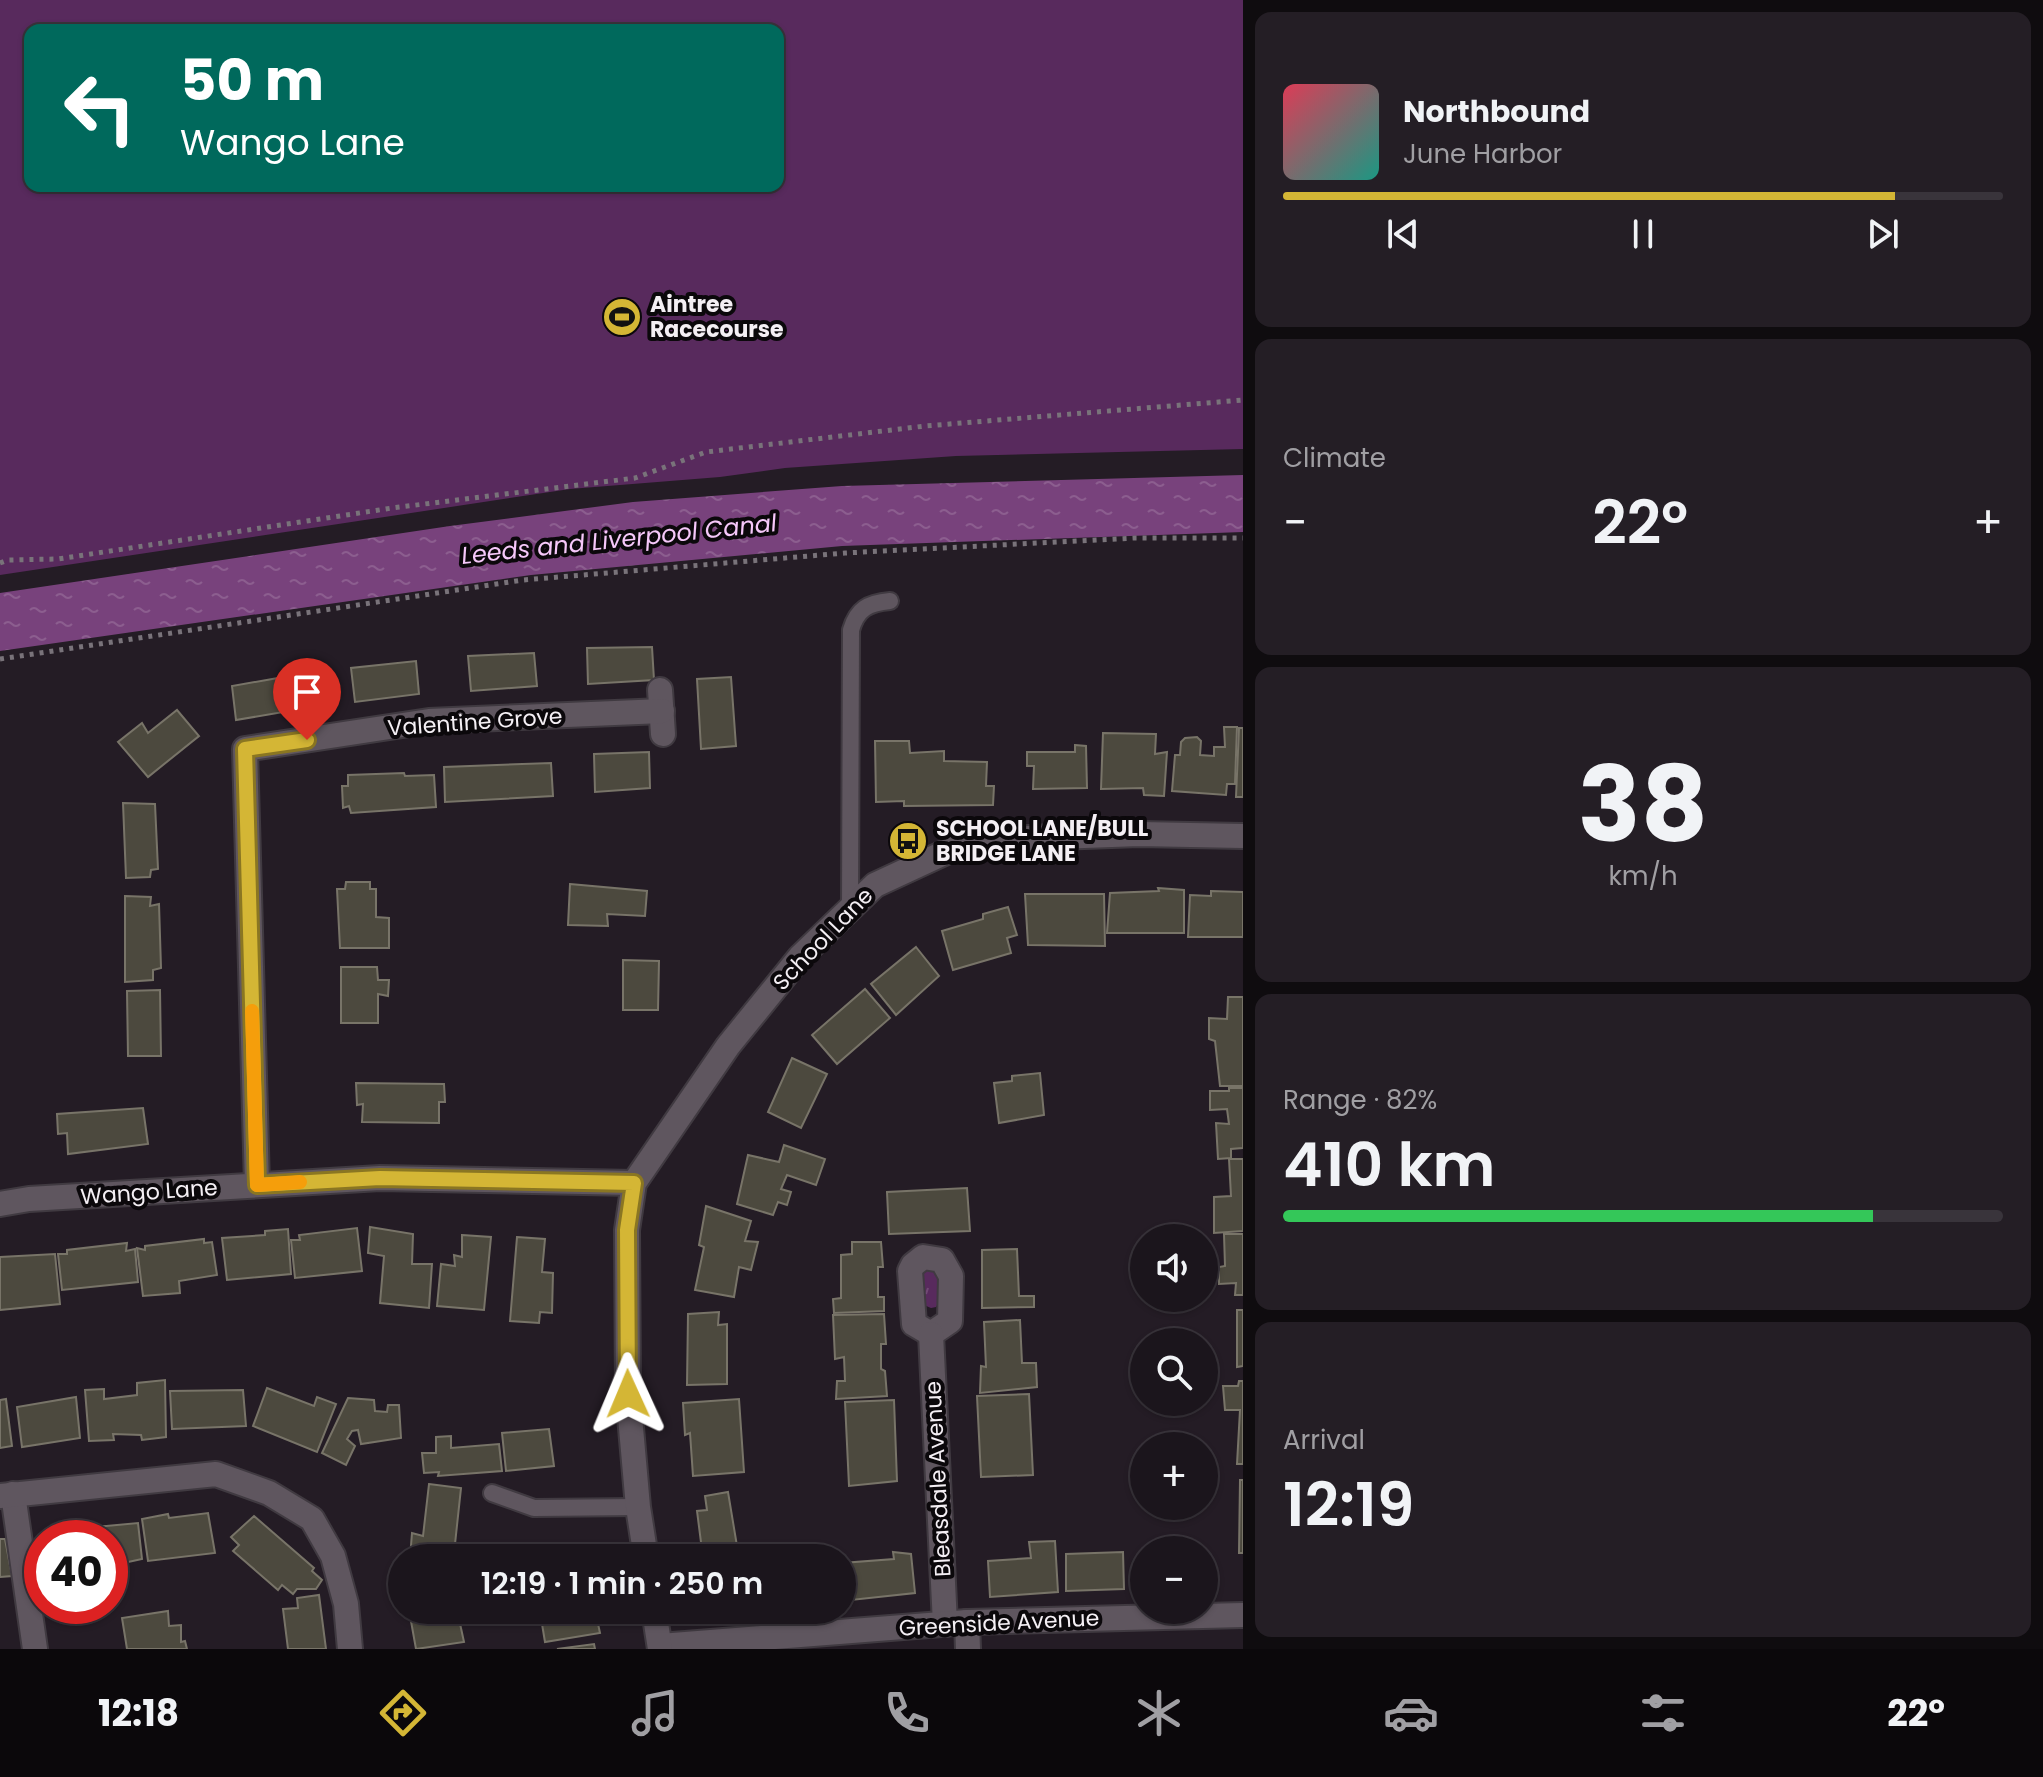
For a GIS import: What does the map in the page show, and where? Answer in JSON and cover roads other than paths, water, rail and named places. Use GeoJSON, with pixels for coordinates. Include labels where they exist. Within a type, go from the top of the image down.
{"type":"FeatureCollection","features":[{"type":"Feature","properties":{"kind":"street","name":"Valentine Grove"},"geometry":{"type":"LineString","coordinates":[[257,1185],[245,749],[429,721],[662,712]]}},
{"type":"Feature","properties":{"kind":"street","name":"School Lane"},"geometry":{"type":"LineString","coordinates":[[634,1183],[728,1046],[800,957],[875,885],[972,840],[1139,834],[1243,836]]}},
{"type":"Feature","properties":{"kind":"street","name":"Wango Lane"},"geometry":{"type":"LineString","coordinates":[[0,1204],[29,1199],[380,1178],[634,1183]]}},
{"type":"Feature","properties":{"kind":"street"},"geometry":{"type":"LineString","coordinates":[[634,1183],[627,1230],[626,1332],[628,1394],[644,1544]]}},
{"type":"Feature","properties":{"kind":"street","name":"Bleasdale Avenue"},"geometry":{"type":"LineString","coordinates":[[931,1334],[956,1623],[968,1649]]}},
{"type":"Feature","properties":{"kind":"street"},"geometry":{"type":"LineString","coordinates":[[35,1649],[6,1495],[216,1474],[269,1493],[312,1519],[333,1556],[346,1604],[350,1649]]}},
{"type":"Feature","properties":{"kind":"street","name":"Greenside Avenue"},"geometry":{"type":"LineString","coordinates":[[660,1648],[956,1623],[1243,1615]]}},
{"type":"Feature","properties":{"kind":"street"},"geometry":{"type":"LineString","coordinates":[[656,1624],[660,1648]]}},
{"type":"Feature","properties":{"kind":"lane"},"geometry":{"type":"LineString","coordinates":[[850,909],[851,630],[855,615],[864,608],[876,602],[890,601]]}},
{"type":"Feature","properties":{"kind":"lane"},"geometry":{"type":"LineString","coordinates":[[492,1493],[534,1508],[638,1507]]}},
{"type":"Feature","properties":{"kind":"water","name":"Leeds and Liverpool Canal"},"geometry":{"type":"Polygon","coordinates":[[[1243,475],[1243,532],[842,546],[531,575],[0,651],[0,593],[450,526],[633,502],[842,486],[1243,475]]]}},
{"type":"Feature","properties":{"kind":"place","name":"Aintree Racecourse"},"geometry":{"type":"Point","coordinates":[622,317]}},
{"type":"Feature","properties":{"kind":"place","name":"SCHOOL LANE/BULL BRIDGE LANE"},"geometry":{"type":"Point","coordinates":[908,841]}}]}
